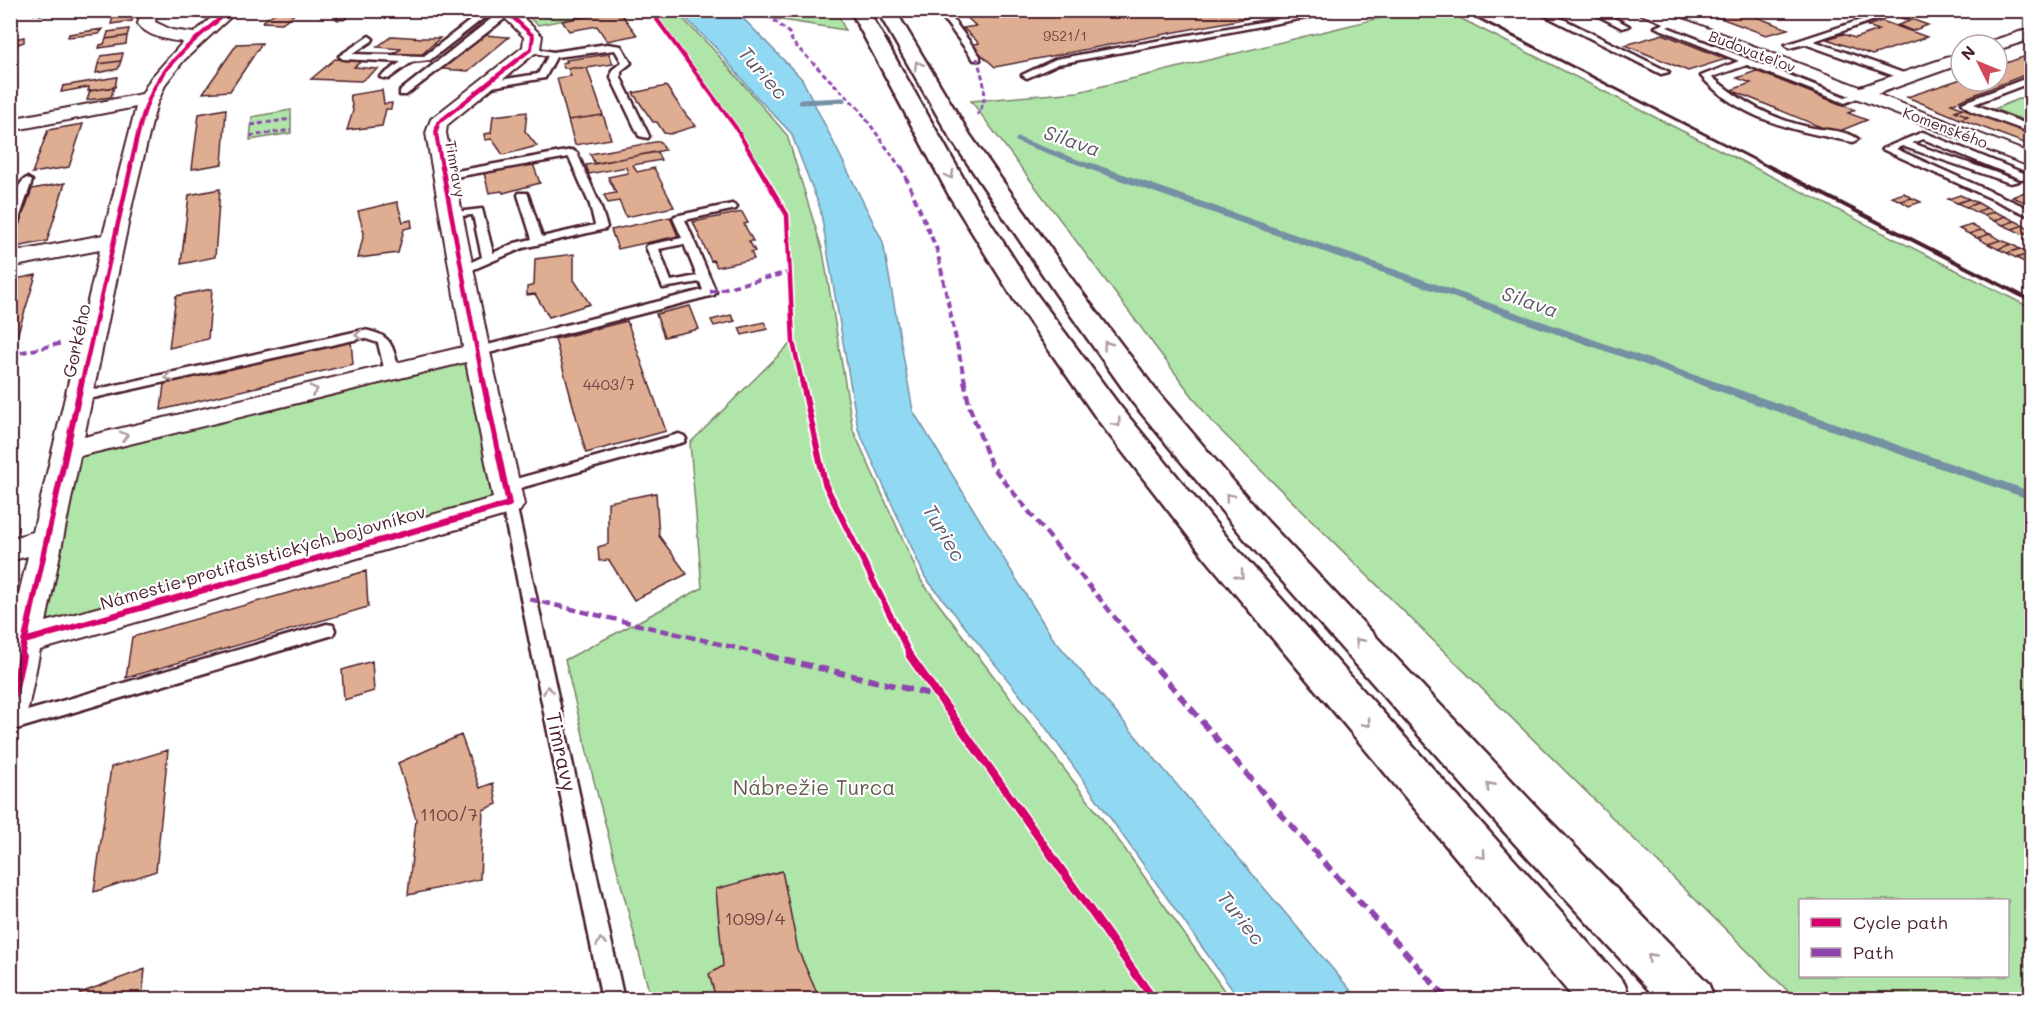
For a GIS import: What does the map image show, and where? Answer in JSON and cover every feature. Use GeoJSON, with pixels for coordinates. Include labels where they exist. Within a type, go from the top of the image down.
{"type":"FeatureCollection","features":[{"type":"Feature","properties":{"kind":"main road"},"geometry":{"type":"LineString","coordinates":[[859,10],[962,197],[1026,298],[1108,412],[1218,550],[1606,999]]}},
{"type":"Feature","properties":{"kind":"main road"},"geometry":{"type":"LineString","coordinates":[[886,10],[960,136],[1065,288],[1144,396],[1256,530],[1530,830],[1692,999]]}},
{"type":"Feature","properties":{"kind":"street"},"geometry":{"type":"LineString","coordinates":[[149,10],[146,24],[153,29],[176,37],[196,38]]}},
{"type":"Feature","properties":{"kind":"street","name":"Gorkého"},"geometry":{"type":"LineString","coordinates":[[10,709],[125,190],[148,99],[169,66],[196,38],[230,10]]}},
{"type":"Feature","properties":{"kind":"street","name":"Budovateľov"},"geometry":{"type":"LineString","coordinates":[[1644,10],[1754,59],[1859,94]]}},
{"type":"Feature","properties":{"kind":"street"},"geometry":{"type":"LineString","coordinates":[[506,12],[533,36],[534,43],[531,49]]}},
{"type":"Feature","properties":{"kind":"street"},"geometry":{"type":"LineString","coordinates":[[2009,42],[2028,37]]}},
{"type":"Feature","properties":{"kind":"street","name":"Timravy"},"geometry":{"type":"LineString","coordinates":[[507,495],[461,271],[436,133],[438,123],[531,49]]}},
{"type":"Feature","properties":{"kind":"street"},"geometry":{"type":"LineString","coordinates":[[1859,94],[1949,62]]}},
{"type":"Feature","properties":{"kind":"street","name":"Komenského"},"geometry":{"type":"LineString","coordinates":[[1859,94],[2029,171]]}},
{"type":"Feature","properties":{"kind":"street"},"geometry":{"type":"LineString","coordinates":[[10,125],[148,99]]}},
{"type":"Feature","properties":{"kind":"street"},"geometry":{"type":"LineString","coordinates":[[10,260],[115,240]]}},
{"type":"Feature","properties":{"kind":"street"},"geometry":{"type":"LineString","coordinates":[[68,450],[477,351]]}},
{"type":"Feature","properties":{"kind":"street","name":"Námestie protifašistických bojovníkov"},"geometry":{"type":"LineString","coordinates":[[24,641],[507,495]]}},
{"type":"Feature","properties":{"kind":"street"},"geometry":{"type":"LineString","coordinates":[[10,550],[47,540]]}},
{"type":"Feature","properties":{"kind":"lane"},"geometry":{"type":"LineString","coordinates":[[369,39],[343,56],[408,61],[427,58],[490,10]]}},
{"type":"Feature","properties":{"kind":"lane"},"geometry":{"type":"LineString","coordinates":[[941,10],[977,58]]}},
{"type":"Feature","properties":{"kind":"lane"},"geometry":{"type":"LineString","coordinates":[[1027,75],[1056,62],[1343,10]]}},
{"type":"Feature","properties":{"kind":"lane"},"geometry":{"type":"LineString","coordinates":[[1538,10],[1664,72]]}},
{"type":"Feature","properties":{"kind":"lane"},"geometry":{"type":"LineString","coordinates":[[1591,10],[1625,26]]}},
{"type":"Feature","properties":{"kind":"lane"},"geometry":{"type":"LineString","coordinates":[[1669,20],[1688,10]]}},
{"type":"Feature","properties":{"kind":"lane"},"geometry":{"type":"LineString","coordinates":[[2027,10],[2031,12]]}},
{"type":"Feature","properties":{"kind":"lane"},"geometry":{"type":"LineString","coordinates":[[403,93],[506,12]]}},
{"type":"Feature","properties":{"kind":"lane"},"geometry":{"type":"LineString","coordinates":[[1789,45],[1885,15]]}},
{"type":"Feature","properties":{"kind":"lane"},"geometry":{"type":"LineString","coordinates":[[1806,41],[1906,77]]}},
{"type":"Feature","properties":{"kind":"lane"},"geometry":{"type":"LineString","coordinates":[[531,49],[553,55],[607,47],[618,48],[627,63],[617,70],[616,78],[644,136]]}},
{"type":"Feature","properties":{"kind":"lane"},"geometry":{"type":"LineString","coordinates":[[486,85],[542,76],[553,55]]}},
{"type":"Feature","properties":{"kind":"lane"},"geometry":{"type":"LineString","coordinates":[[1754,59],[1706,76],[1724,94],[1749,110],[1785,127],[1853,140]]}},
{"type":"Feature","properties":{"kind":"lane"},"geometry":{"type":"LineString","coordinates":[[385,77],[408,61]]}},
{"type":"Feature","properties":{"kind":"lane"},"geometry":{"type":"LineString","coordinates":[[2031,79],[1967,103],[1974,109],[2031,130]]}},
{"type":"Feature","properties":{"kind":"lane"},"geometry":{"type":"LineString","coordinates":[[2029,171],[1923,135],[1887,149],[2031,214]]}},
{"type":"Feature","properties":{"kind":"lane"},"geometry":{"type":"LineString","coordinates":[[444,176],[572,153],[595,205],[601,227],[519,246],[461,271]]}},
{"type":"Feature","properties":{"kind":"lane"},"geometry":{"type":"LineString","coordinates":[[10,228],[27,181]]}},
{"type":"Feature","properties":{"kind":"lane"},"geometry":{"type":"LineString","coordinates":[[523,195],[538,241]]}},
{"type":"Feature","properties":{"kind":"lane"},"geometry":{"type":"LineString","coordinates":[[477,351],[710,292],[679,218],[732,207]]}},
{"type":"Feature","properties":{"kind":"lane"},"geometry":{"type":"LineString","coordinates":[[451,215],[478,211],[488,258]]}},
{"type":"Feature","properties":{"kind":"lane"},"geometry":{"type":"LineString","coordinates":[[688,240],[652,248],[667,285],[703,278]]}},
{"type":"Feature","properties":{"kind":"lane"},"geometry":{"type":"LineString","coordinates":[[80,398],[363,334],[373,334],[382,339],[392,372]]}},
{"type":"Feature","properties":{"kind":"lane"},"geometry":{"type":"LineString","coordinates":[[507,495],[679,439]]}},
{"type":"Feature","properties":{"kind":"lane","name":"Timravy"},"geometry":{"type":"LineString","coordinates":[[507,495],[613,999]]}},
{"type":"Feature","properties":{"kind":"lane"},"geometry":{"type":"LineString","coordinates":[[10,724],[327,630]]}},
{"type":"Feature","properties":{"kind":"green space"},"geometry":{"type":"Polygon","coordinates":[[[521,11],[612,11],[538,25],[521,11]]]}},
{"type":"Feature","properties":{"kind":"green space","name":"Nábrežie Turca"},"geometry":{"type":"Polygon","coordinates":[[[650,11],[675,11],[712,48],[787,135],[823,252],[853,430],[922,582],[1122,845],[1230,999],[651,999],[565,660],[702,588],[690,443],[793,341],[787,215],[736,128],[650,11]]]}},
{"type":"Feature","properties":{"kind":"green space"},"geometry":{"type":"Polygon","coordinates":[[[726,11],[837,11],[845,30],[726,11]]]}},
{"type":"Feature","properties":{"kind":"green space"},"geometry":{"type":"Polygon","coordinates":[[[1408,11],[1446,11],[2031,308],[2031,999],[1796,999],[1211,421],[971,101],[1078,92],[1408,11]]]}},
{"type":"Feature","properties":{"kind":"green space"},"geometry":{"type":"Polygon","coordinates":[[[2031,94],[2031,123],[1994,109],[2031,94]]]}},
{"type":"Feature","properties":{"kind":"green space"},"geometry":{"type":"Polygon","coordinates":[[[291,110],[291,133],[250,140],[252,117],[291,110]]]}},
{"type":"Feature","properties":{"kind":"green space"},"geometry":{"type":"Polygon","coordinates":[[[477,352],[509,504],[24,641],[68,450],[477,352]]]}},
{"type":"Feature","properties":{"kind":"water","name":"Turiec"},"geometry":{"type":"Polygon","coordinates":[[[678,11],[736,11],[802,79],[883,242],[913,411],[1052,637],[1358,999],[1239,999],[1044,725],[925,577],[858,429],[820,208],[791,133],[715,47],[678,11]]]}},
{"type":"Feature","properties":{"kind":"building"},"geometry":{"type":"Polygon","coordinates":[[[34,10],[66,10],[40,15],[41,13],[33,14],[34,10]]]}},
{"type":"Feature","properties":{"kind":"building"},"geometry":{"type":"Polygon","coordinates":[[[115,10],[135,10],[134,14],[113,17],[115,10]]]}},
{"type":"Feature","properties":{"kind":"building"},"geometry":{"type":"Polygon","coordinates":[[[172,10],[192,10],[183,16],[163,16],[172,10]]]}},
{"type":"Feature","properties":{"kind":"building"},"geometry":{"type":"Polygon","coordinates":[[[279,10],[300,10],[282,23],[262,22],[279,10]]]}},
{"type":"Feature","properties":{"kind":"building"},"geometry":{"type":"Polygon","coordinates":[[[417,10],[446,10],[437,16],[412,14],[417,10]]]}},
{"type":"Feature","properties":{"kind":"building"},"geometry":{"type":"Polygon","coordinates":[[[959,10],[1289,10],[995,67],[971,45],[979,43],[963,28],[976,26],[959,10]]]}},
{"type":"Feature","properties":{"kind":"building"},"geometry":{"type":"Polygon","coordinates":[[[1738,10],[1788,29],[1766,35],[1704,12],[1738,10]]]}},
{"type":"Feature","properties":{"kind":"building"},"geometry":{"type":"Polygon","coordinates":[[[1878,10],[1885,10],[1928,25],[1912,31],[1898,25],[1910,21],[1878,10]]]}},
{"type":"Feature","properties":{"kind":"building"},"geometry":{"type":"Polygon","coordinates":[[[619,11],[637,35],[607,41],[597,26],[569,31],[562,21],[619,11]]]}},
{"type":"Feature","properties":{"kind":"building"},"geometry":{"type":"Polygon","coordinates":[[[134,14],[132,21],[111,24],[113,17],[134,14]]]}},
{"type":"Feature","properties":{"kind":"building"},"geometry":{"type":"Polygon","coordinates":[[[1882,21],[1927,37],[1872,55],[1827,39],[1843,34],[1855,38],[1879,30],[1867,26],[1882,21]]]}},
{"type":"Feature","properties":{"kind":"building"},"geometry":{"type":"Polygon","coordinates":[[[103,29],[99,34],[68,37],[69,34],[103,29]]]}},
{"type":"Feature","properties":{"kind":"building"},"geometry":{"type":"Polygon","coordinates":[[[129,29],[127,36],[106,39],[108,32],[129,29]]]}},
{"type":"Feature","properties":{"kind":"building"},"geometry":{"type":"Polygon","coordinates":[[[1663,34],[1726,59],[1688,71],[1625,45],[1663,34]]]}},
{"type":"Feature","properties":{"kind":"building"},"geometry":{"type":"Polygon","coordinates":[[[484,35],[509,37],[468,71],[442,69],[484,35]]]}},
{"type":"Feature","properties":{"kind":"building"},"geometry":{"type":"Polygon","coordinates":[[[127,36],[126,44],[99,48],[106,39],[127,36]]]}},
{"type":"Feature","properties":{"kind":"building"},"geometry":{"type":"Polygon","coordinates":[[[392,36],[440,38],[420,56],[393,54],[401,49],[377,47],[392,36]]]}},
{"type":"Feature","properties":{"kind":"building"},"geometry":{"type":"Polygon","coordinates":[[[24,37],[24,42],[10,47],[10,40],[24,37]]]}},
{"type":"Feature","properties":{"kind":"building"},"geometry":{"type":"Polygon","coordinates":[[[262,43],[230,91],[203,93],[237,44],[262,43]]]}},
{"type":"Feature","properties":{"kind":"building"},"geometry":{"type":"Polygon","coordinates":[[[123,53],[121,61],[98,64],[101,56],[123,53]]]}},
{"type":"Feature","properties":{"kind":"building"},"geometry":{"type":"Polygon","coordinates":[[[609,54],[613,64],[587,68],[564,68],[562,63],[567,62],[566,60],[609,54]]]}},
{"type":"Feature","properties":{"kind":"building"},"geometry":{"type":"Polygon","coordinates":[[[2032,54],[2032,72],[2009,81],[2009,62],[2032,54]]]}},
{"type":"Feature","properties":{"kind":"building"},"geometry":{"type":"Polygon","coordinates":[[[335,59],[362,61],[354,67],[378,69],[361,81],[311,79],[335,59]]]}},
{"type":"Feature","properties":{"kind":"building"},"geometry":{"type":"Polygon","coordinates":[[[121,61],[118,69],[96,73],[98,64],[121,61]]]}},
{"type":"Feature","properties":{"kind":"building"},"geometry":{"type":"Polygon","coordinates":[[[568,68],[587,68],[603,115],[568,120],[557,78],[571,76],[568,68]]]}},
{"type":"Feature","properties":{"kind":"building"},"geometry":{"type":"Polygon","coordinates":[[[1756,71],[1855,110],[1848,113],[1867,120],[1835,133],[1731,90],[1751,83],[1737,78],[1756,71]]]}},
{"type":"Feature","properties":{"kind":"building"},"geometry":{"type":"Polygon","coordinates":[[[117,77],[115,87],[88,91],[89,87],[61,92],[63,86],[117,77]]]}},
{"type":"Feature","properties":{"kind":"building"},"geometry":{"type":"Polygon","coordinates":[[[1949,83],[1949,93],[1979,93],[1951,104],[1962,108],[1955,111],[1968,116],[1960,119],[1907,97],[1949,83]]]}},
{"type":"Feature","properties":{"kind":"building"},"geometry":{"type":"Polygon","coordinates":[[[666,86],[696,126],[670,134],[664,133],[657,122],[653,122],[633,93],[666,86]]]}},
{"type":"Feature","properties":{"kind":"building"},"geometry":{"type":"Polygon","coordinates":[[[114,87],[111,97],[87,100],[90,91],[114,87]]]}},
{"type":"Feature","properties":{"kind":"building"},"geometry":{"type":"Polygon","coordinates":[[[382,90],[384,104],[392,103],[391,109],[386,109],[382,126],[347,130],[353,111],[350,95],[382,90]]]}},
{"type":"Feature","properties":{"kind":"building"},"geometry":{"type":"Polygon","coordinates":[[[1962,108],[2032,134],[2032,146],[1960,119],[1968,116],[1955,111],[1962,108]]]}},
{"type":"Feature","properties":{"kind":"building"},"geometry":{"type":"Polygon","coordinates":[[[226,109],[222,164],[192,169],[199,114],[226,109]]]}},
{"type":"Feature","properties":{"kind":"building"},"geometry":{"type":"Polygon","coordinates":[[[527,112],[525,131],[537,146],[503,155],[492,139],[485,140],[484,134],[491,133],[493,116],[527,112]]]}},
{"type":"Feature","properties":{"kind":"building"},"geometry":{"type":"Polygon","coordinates":[[[603,115],[611,139],[575,145],[568,120],[603,115]]]}},
{"type":"Feature","properties":{"kind":"building"},"geometry":{"type":"Polygon","coordinates":[[[83,124],[69,167],[32,173],[48,130],[83,124]]]}},
{"type":"Feature","properties":{"kind":"building"},"geometry":{"type":"Polygon","coordinates":[[[660,141],[665,150],[595,164],[590,154],[660,141]]]}},
{"type":"Feature","properties":{"kind":"building"},"geometry":{"type":"Polygon","coordinates":[[[657,152],[661,160],[633,165],[637,172],[654,168],[674,207],[626,217],[619,201],[608,203],[604,195],[616,193],[608,177],[628,173],[626,167],[589,174],[586,165],[657,152]]]}},
{"type":"Feature","properties":{"kind":"building"},"geometry":{"type":"Polygon","coordinates":[[[533,164],[540,183],[503,193],[502,191],[489,193],[484,173],[533,164]]]}},
{"type":"Feature","properties":{"kind":"building"},"geometry":{"type":"Polygon","coordinates":[[[65,183],[47,241],[11,248],[32,189],[65,183]]]}},
{"type":"Feature","properties":{"kind":"building"},"geometry":{"type":"Polygon","coordinates":[[[220,189],[215,257],[181,264],[189,195],[220,189]]]}},
{"type":"Feature","properties":{"kind":"building"},"geometry":{"type":"Polygon","coordinates":[[[2032,189],[2032,205],[2012,197],[2032,189]]]}},
{"type":"Feature","properties":{"kind":"building"},"geometry":{"type":"Polygon","coordinates":[[[1904,193],[1912,198],[1901,201],[1892,197],[1904,193]]]}},
{"type":"Feature","properties":{"kind":"building"},"geometry":{"type":"Polygon","coordinates":[[[1960,195],[1969,199],[1957,203],[1948,199],[1960,195]]]}},
{"type":"Feature","properties":{"kind":"building"},"geometry":{"type":"Polygon","coordinates":[[[1912,198],[1921,202],[1909,206],[1901,201],[1912,198]]]}},
{"type":"Feature","properties":{"kind":"building"},"geometry":{"type":"Polygon","coordinates":[[[1969,199],[1978,203],[1966,207],[1957,203],[1969,199]]]}},
{"type":"Feature","properties":{"kind":"building"},"geometry":{"type":"Polygon","coordinates":[[[397,202],[403,222],[411,220],[412,227],[404,229],[398,253],[358,258],[364,233],[358,211],[397,202]]]}},
{"type":"Feature","properties":{"kind":"building"},"geometry":{"type":"Polygon","coordinates":[[[1978,203],[1987,208],[1975,212],[1966,207],[1978,203]]]}},
{"type":"Feature","properties":{"kind":"building"},"geometry":{"type":"Polygon","coordinates":[[[1987,208],[1995,212],[1983,215],[1975,212],[1987,208]]]}},
{"type":"Feature","properties":{"kind":"building"},"geometry":{"type":"Polygon","coordinates":[[[742,212],[748,223],[744,224],[753,241],[749,241],[755,251],[751,252],[754,259],[717,267],[713,260],[711,261],[693,222],[742,212]]]}},
{"type":"Feature","properties":{"kind":"building"},"geometry":{"type":"Polygon","coordinates":[[[1995,212],[2005,216],[1994,221],[1983,215],[1995,212]]]}},
{"type":"Feature","properties":{"kind":"building"},"geometry":{"type":"Polygon","coordinates":[[[2005,216],[2015,221],[2003,225],[1994,221],[2005,216]]]}},
{"type":"Feature","properties":{"kind":"building"},"geometry":{"type":"Polygon","coordinates":[[[670,217],[678,236],[618,249],[611,230],[670,217]]]}},
{"type":"Feature","properties":{"kind":"building"},"geometry":{"type":"Polygon","coordinates":[[[2015,221],[2024,225],[2012,229],[2003,225],[2015,221]]]}},
{"type":"Feature","properties":{"kind":"building"},"geometry":{"type":"Polygon","coordinates":[[[1971,225],[1981,230],[1969,234],[1959,229],[1971,225]]]}},
{"type":"Feature","properties":{"kind":"building"},"geometry":{"type":"Polygon","coordinates":[[[2024,225],[2032,231],[2022,234],[2012,229],[2024,225]]]}},
{"type":"Feature","properties":{"kind":"building"},"geometry":{"type":"Polygon","coordinates":[[[1981,230],[1990,234],[1977,238],[1969,234],[1981,230]]]}},
{"type":"Feature","properties":{"kind":"building"},"geometry":{"type":"Polygon","coordinates":[[[1990,234],[2001,240],[1988,244],[1977,238],[1990,234]]]}},
{"type":"Feature","properties":{"kind":"building"},"geometry":{"type":"Polygon","coordinates":[[[2001,240],[2011,244],[1998,249],[1988,244],[2001,240]]]}},
{"type":"Feature","properties":{"kind":"building"},"geometry":{"type":"Polygon","coordinates":[[[2011,244],[2020,249],[2007,253],[1998,249],[2011,244]]]}},
{"type":"Feature","properties":{"kind":"building"},"geometry":{"type":"Polygon","coordinates":[[[2020,249],[2029,254],[2016,258],[2007,253],[2020,249]]]}},
{"type":"Feature","properties":{"kind":"building"},"geometry":{"type":"Polygon","coordinates":[[[574,254],[574,280],[590,304],[549,317],[535,294],[527,295],[527,287],[534,285],[535,259],[574,254]]]}},
{"type":"Feature","properties":{"kind":"building"},"geometry":{"type":"Polygon","coordinates":[[[2029,254],[2032,261],[2026,263],[2016,258],[2029,254]]]}},
{"type":"Feature","properties":{"kind":"building"},"geometry":{"type":"Polygon","coordinates":[[[36,275],[13,349],[10,349],[10,280],[36,275]]]}},
{"type":"Feature","properties":{"kind":"building"},"geometry":{"type":"Polygon","coordinates":[[[212,289],[208,339],[169,348],[176,296],[212,289]]]}},
{"type":"Feature","properties":{"kind":"building"},"geometry":{"type":"Polygon","coordinates":[[[690,306],[699,329],[664,337],[656,314],[690,306]]]}},
{"type":"Feature","properties":{"kind":"building"},"geometry":{"type":"Polygon","coordinates":[[[731,315],[735,321],[714,326],[711,320],[731,315]]]}},
{"type":"Feature","properties":{"kind":"building"},"geometry":{"type":"Polygon","coordinates":[[[627,321],[666,431],[586,453],[555,339],[627,321]]]}},
{"type":"Feature","properties":{"kind":"building"},"geometry":{"type":"Polygon","coordinates":[[[764,322],[768,329],[742,335],[739,328],[764,322]]]}},
{"type":"Feature","properties":{"kind":"building"},"geometry":{"type":"Polygon","coordinates":[[[351,341],[353,364],[161,410],[164,384],[351,341]]]}},
{"type":"Feature","properties":{"kind":"building"},"geometry":{"type":"Polygon","coordinates":[[[656,493],[659,536],[687,574],[634,600],[609,560],[599,561],[598,547],[608,544],[608,502],[656,493]]]}},
{"type":"Feature","properties":{"kind":"building"},"geometry":{"type":"Polygon","coordinates":[[[366,571],[368,607],[126,678],[132,637],[366,571]]]}},
{"type":"Feature","properties":{"kind":"building"},"geometry":{"type":"Polygon","coordinates":[[[372,661],[374,691],[344,700],[342,670],[372,661]]]}},
{"type":"Feature","properties":{"kind":"building"},"geometry":{"type":"Polygon","coordinates":[[[461,735],[480,788],[493,783],[497,804],[483,810],[480,879],[408,895],[416,819],[398,763],[461,735]]]}},
{"type":"Feature","properties":{"kind":"building"},"geometry":{"type":"Polygon","coordinates":[[[168,750],[156,871],[94,892],[111,767],[168,750]]]}},
{"type":"Feature","properties":{"kind":"building"},"geometry":{"type":"Polygon","coordinates":[[[782,871],[798,950],[820,1000],[733,1000],[730,993],[716,998],[709,974],[723,966],[716,889],[782,871]]]}},
{"type":"Feature","properties":{"kind":"building"},"geometry":{"type":"Polygon","coordinates":[[[145,969],[142,1000],[79,1000],[80,993],[145,969]]]}},
{"type":"Feature","properties":{"kind":"waterway","name":"Silava"},"geometry":{"type":"LineString","coordinates":[[801,102],[843,100]]}},
{"type":"Feature","properties":{"kind":"waterway","name":"Silava"},"geometry":{"type":"LineString","coordinates":[[1018,140],[1094,168]]}},
{"type":"Feature","properties":{"kind":"waterway","name":"Silava"},"geometry":{"type":"LineString","coordinates":[[1090,166],[1704,382]]}},
{"type":"Feature","properties":{"kind":"waterway","name":"Silava"},"geometry":{"type":"LineString","coordinates":[[1699,380],[2032,496]]}},
{"type":"Feature","properties":{"kind":"railway"},"geometry":{"type":"LineString","coordinates":[[1462,10],[1771,168]]}},
{"type":"Feature","properties":{"kind":"railway"},"geometry":{"type":"LineString","coordinates":[[1768,166],[2032,301]]}},
{"type":"Feature","properties":{"kind":"marked path"},"geometry":{"type":"LineString","coordinates":[[762,10],[789,33],[793,43],[859,109],[898,160],[937,250],[970,408],[991,465],[1106,609],[1281,814],[1448,1000]]}},
{"type":"Feature","properties":{"kind":"marked path"},"geometry":{"type":"LineString","coordinates":[[977,58],[985,95],[982,108],[977,115]]}},
{"type":"Feature","properties":{"kind":"marked path"},"geometry":{"type":"LineString","coordinates":[[251,125],[291,119]]}},
{"type":"Feature","properties":{"kind":"marked path"},"geometry":{"type":"LineString","coordinates":[[250,136],[291,130]]}},
{"type":"Feature","properties":{"kind":"marked path"},"geometry":{"type":"LineString","coordinates":[[710,292],[790,272]]}},
{"type":"Feature","properties":{"kind":"marked path"},"geometry":{"type":"LineString","coordinates":[[10,355],[63,343]]}},
{"type":"Feature","properties":{"kind":"marked path"},"geometry":{"type":"LineString","coordinates":[[529,599],[939,696]]}},
{"type":"Feature","properties":{"kind":"cycle path"},"geometry":{"type":"LineString","coordinates":[[10,709],[122,200],[146,106],[157,82],[178,56],[230,10]]}},
{"type":"Feature","properties":{"kind":"cycle path"},"geometry":{"type":"LineString","coordinates":[[24,641],[509,504],[477,352],[436,133],[438,123],[531,49],[533,36],[505,10]]}},
{"type":"Feature","properties":{"kind":"cycle path"},"geometry":{"type":"LineString","coordinates":[[650,10],[736,128],[787,215],[793,342],[825,484],[905,649],[1154,1000]]}}]}
